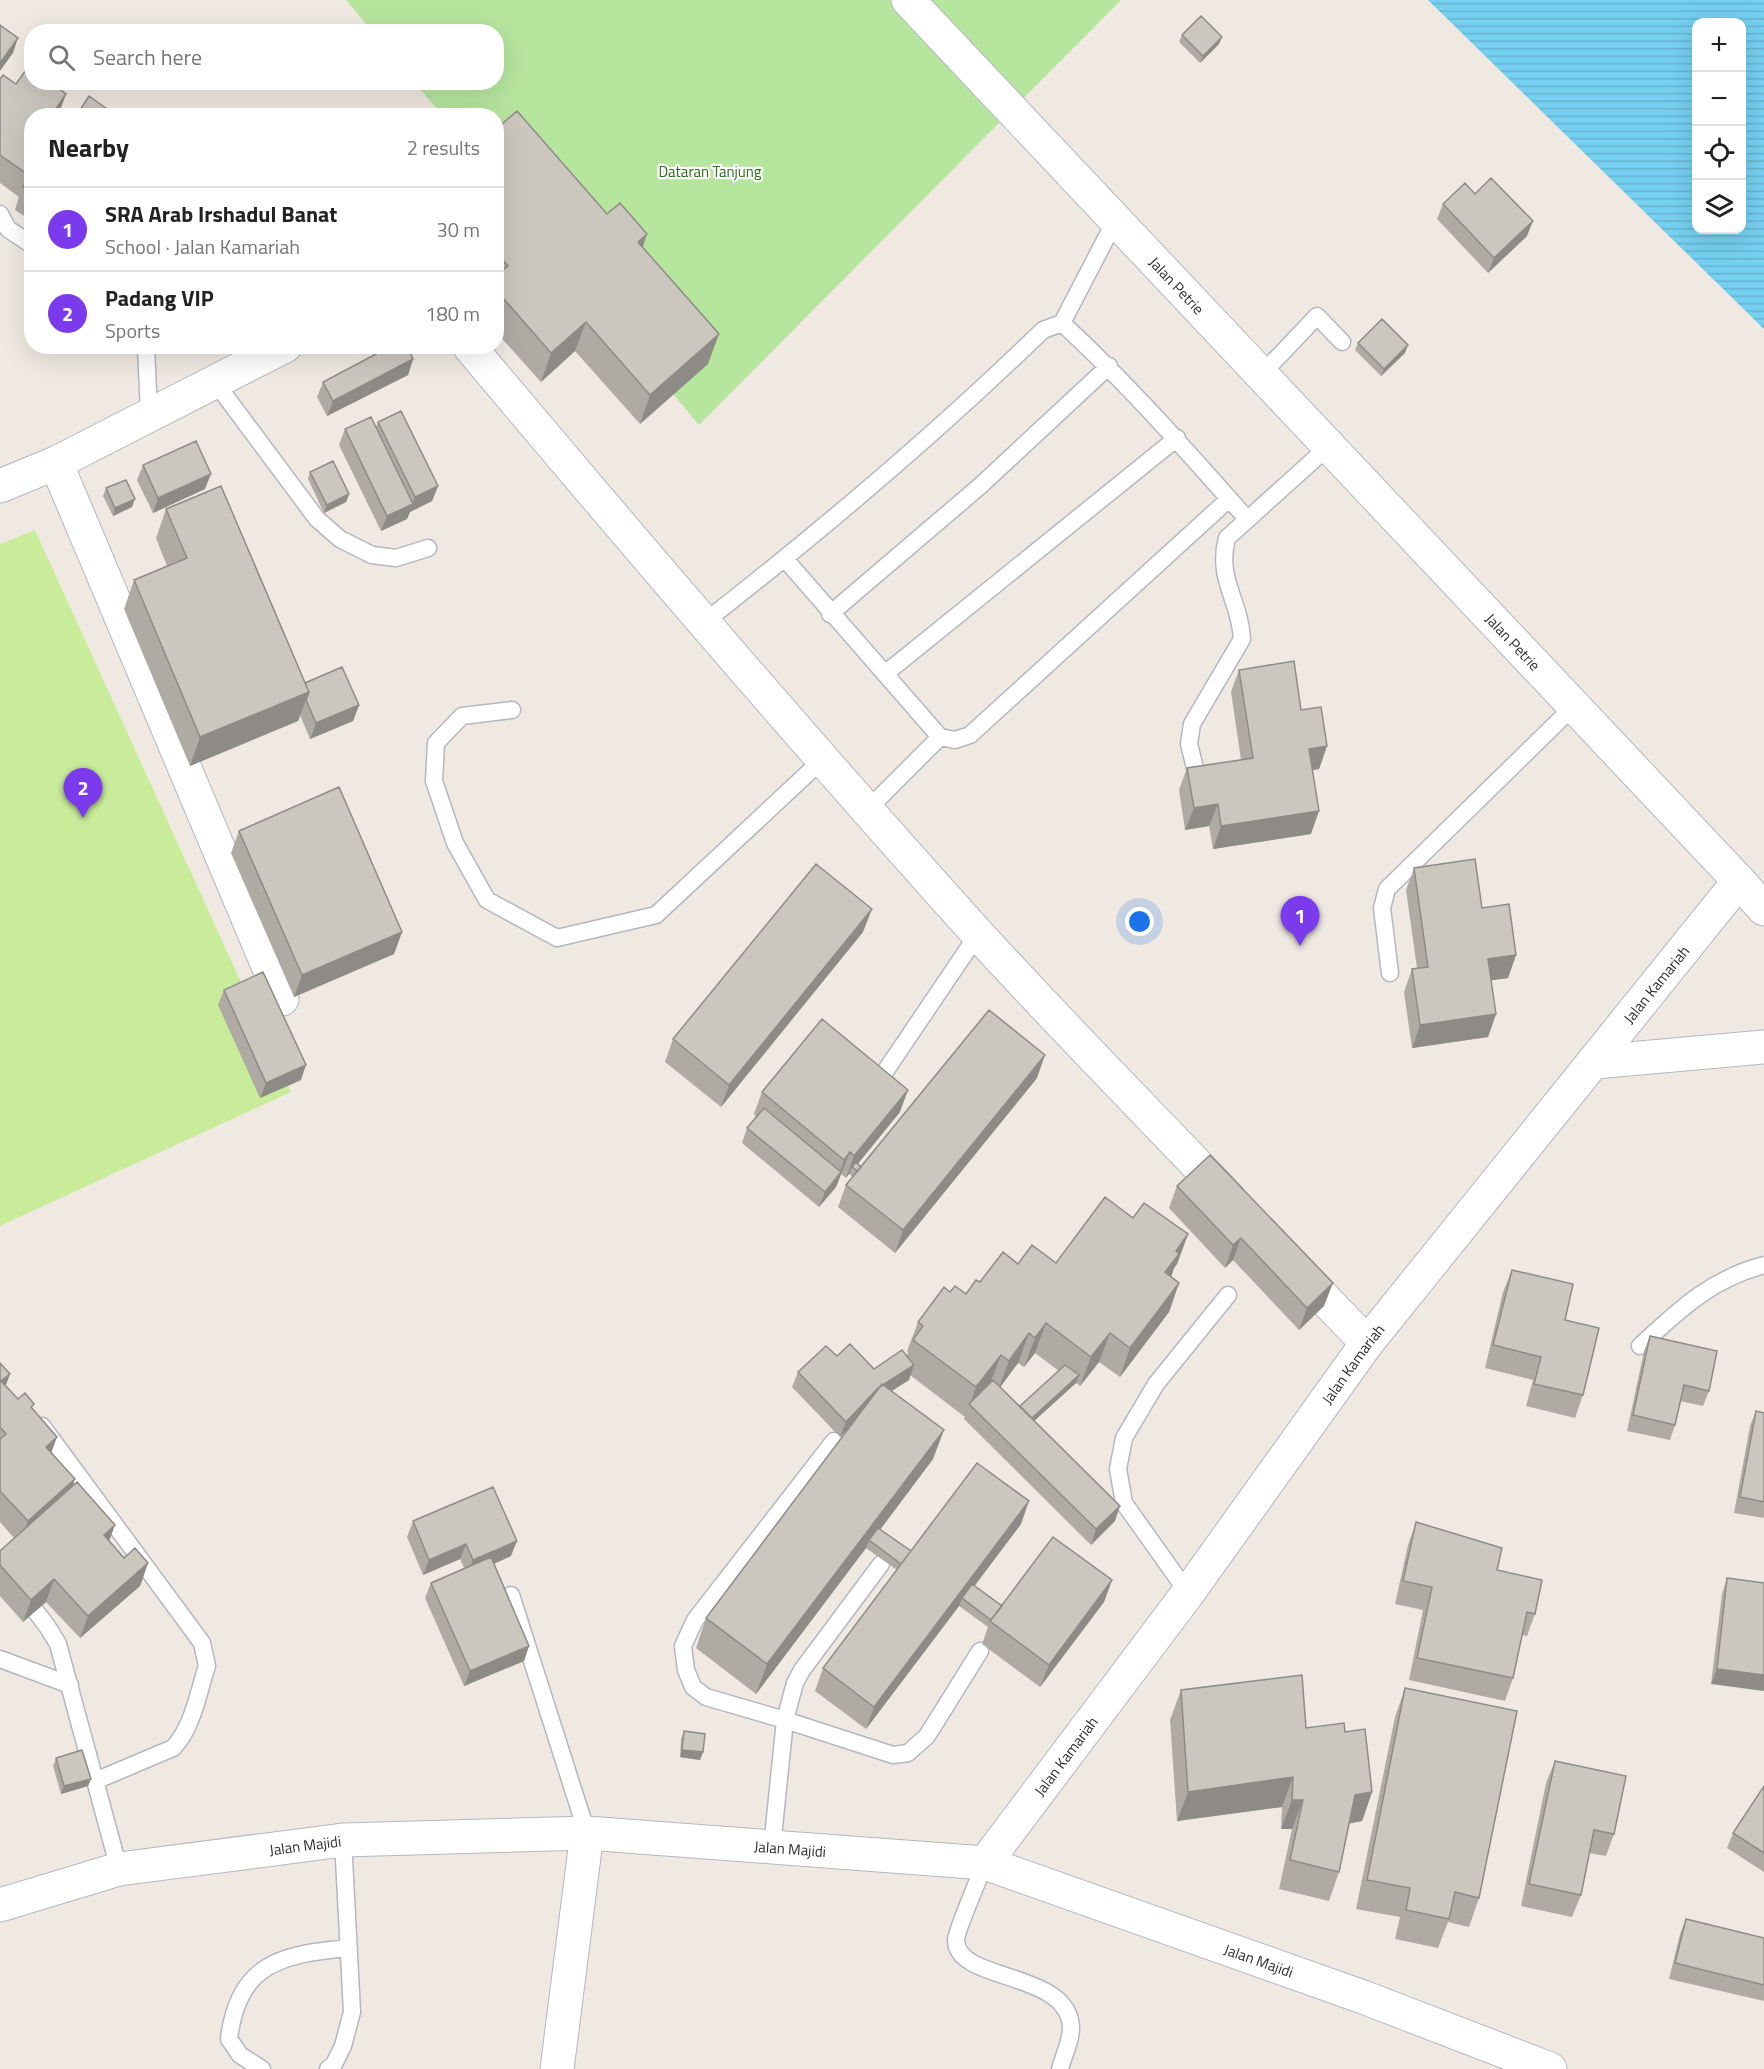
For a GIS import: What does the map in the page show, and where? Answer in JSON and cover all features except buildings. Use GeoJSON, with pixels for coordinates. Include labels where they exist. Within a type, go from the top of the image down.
{"type":"FeatureCollection","features":[{"type":"Feature","properties":{"kind":"street","name":"Jalan Petrie"},"geometry":{"type":"LineString","coordinates":[[908,0],[1764,909]]}},
{"type":"Feature","properties":{"kind":"street"},"geometry":{"type":"LineString","coordinates":[[0,486],[56,463],[269,354]]}},
{"type":"Feature","properties":{"kind":"street"},"geometry":{"type":"LineString","coordinates":[[476,354],[702,624],[822,760],[978,934],[1253,1224]]}},
{"type":"Feature","properties":{"kind":"street"},"geometry":{"type":"LineString","coordinates":[[56,463],[282,999]]}},
{"type":"Feature","properties":{"kind":"street","name":"Jalan Kamariah"},"geometry":{"type":"LineString","coordinates":[[985,1863],[1188,1593],[1367,1343],[1739,881]]}},
{"type":"Feature","properties":{"kind":"street"},"geometry":{"type":"LineString","coordinates":[[1595,1062],[1764,1047]]}},
{"type":"Feature","properties":{"kind":"street"},"geometry":{"type":"LineString","coordinates":[[1278,1250],[1367,1343]]}},
{"type":"Feature","properties":{"kind":"street"},"geometry":{"type":"LineString","coordinates":[[557,2069],[587,1833]]}},
{"type":"Feature","properties":{"kind":"street","name":"Jalan Majidi"},"geometry":{"type":"LineString","coordinates":[[0,1905],[119,1869],[343,1840],[587,1833],[985,1863],[1363,1996],[1550,2069]]}},
{"type":"Feature","properties":{"kind":"lane"},"geometry":{"type":"LineString","coordinates":[[0,214],[8,229],[24,240]]}},
{"type":"Feature","properties":{"kind":"lane"},"geometry":{"type":"LineString","coordinates":[[702,624],[785,559],[907,457],[1043,330],[1062,323],[1116,221]]}},
{"type":"Feature","properties":{"kind":"lane"},"geometry":{"type":"LineString","coordinates":[[1261,375],[1317,316],[1342,342]]}},
{"type":"Feature","properties":{"kind":"lane"},"geometry":{"type":"LineString","coordinates":[[1062,323],[1109,366],[1177,438],[1246,519]]}},
{"type":"Feature","properties":{"kind":"lane"},"geometry":{"type":"LineString","coordinates":[[146,354],[149,415]]}},
{"type":"Feature","properties":{"kind":"lane"},"geometry":{"type":"LineString","coordinates":[[830,614],[980,486],[1109,366]]}},
{"type":"Feature","properties":{"kind":"lane"},"geometry":{"type":"LineString","coordinates":[[215,382],[317,519],[340,539],[372,555],[396,558],[428,548]]}},
{"type":"Feature","properties":{"kind":"lane"},"geometry":{"type":"LineString","coordinates":[[886,673],[1177,438]]}},
{"type":"Feature","properties":{"kind":"lane"},"geometry":{"type":"LineString","coordinates":[[1197,776],[1189,744],[1192,724],[1242,639],[1241,626],[1225,578],[1222,558],[1227,538],[1329,446]]}},
{"type":"Feature","properties":{"kind":"lane"},"geometry":{"type":"LineString","coordinates":[[785,559],[830,614],[886,673],[940,737],[955,740],[970,735],[1229,499]]}},
{"type":"Feature","properties":{"kind":"lane"},"geometry":{"type":"LineString","coordinates":[[1390,973],[1382,908],[1387,889],[1574,706]]}},
{"type":"Feature","properties":{"kind":"lane"},"geometry":{"type":"LineString","coordinates":[[512,710],[462,716],[436,743],[434,781],[455,843],[487,900],[556,938],[656,915],[822,760]]}},
{"type":"Feature","properties":{"kind":"lane"},"geometry":{"type":"LineString","coordinates":[[867,810],[940,737]]}},
{"type":"Feature","properties":{"kind":"lane"},"geometry":{"type":"LineString","coordinates":[[878,1082],[978,934]]}},
{"type":"Feature","properties":{"kind":"lane"},"geometry":{"type":"LineString","coordinates":[[1640,1346],[1691,1299],[1739,1272],[1764,1265]]}},
{"type":"Feature","properties":{"kind":"lane"},"geometry":{"type":"LineString","coordinates":[[1188,1593],[1124,1503],[1118,1469],[1124,1438],[1156,1384],[1228,1295]]}},
{"type":"Feature","properties":{"kind":"lane"},"geometry":{"type":"LineString","coordinates":[[37,1419],[202,1643],[206,1655],[207,1666],[187,1730],[180,1741],[173,1748],[95,1781]]}},
{"type":"Feature","properties":{"kind":"lane"},"geometry":{"type":"LineString","coordinates":[[834,1440],[695,1620],[683,1646],[686,1670],[693,1687],[706,1697],[893,1755],[908,1754],[927,1736],[980,1651]]}},
{"type":"Feature","properties":{"kind":"lane"},"geometry":{"type":"LineString","coordinates":[[772,1847],[785,1720],[795,1683],[802,1670],[881,1564]]}},
{"type":"Feature","properties":{"kind":"lane"},"geometry":{"type":"LineString","coordinates":[[0,1566],[55,1637],[119,1869]]}},
{"type":"Feature","properties":{"kind":"lane"},"geometry":{"type":"LineString","coordinates":[[511,1595],[587,1833]]}},
{"type":"Feature","properties":{"kind":"lane"},"geometry":{"type":"LineString","coordinates":[[0,1659],[69,1685]]}},
{"type":"Feature","properties":{"kind":"lane"},"geometry":{"type":"LineString","coordinates":[[328,2069],[334,2064],[343,2046],[352,2012],[343,1840]]}},
{"type":"Feature","properties":{"kind":"lane"},"geometry":{"type":"LineString","coordinates":[[985,1863],[956,1940],[960,1954],[975,1965],[1048,1992],[1060,2001],[1071,2029],[1060,2069]]}},
{"type":"Feature","properties":{"kind":"lane"},"geometry":{"type":"LineString","coordinates":[[262,2069],[240,2055],[229,2039],[239,1999],[252,1977],[278,1961],[313,1951],[349,1948]]}},
{"type":"Feature","properties":{"kind":"green space","name":"Dataran Tanjung"},"geometry":{"type":"Polygon","coordinates":[[[346,0],[1121,0],[699,425],[504,189],[504,108],[436,108],[421,90],[504,90],[504,24],[366,24],[346,0]]]}},
{"type":"Feature","properties":{"kind":"green space"},"geometry":{"type":"Polygon","coordinates":[[[35,530],[291,1092],[0,1226],[0,544],[35,530]]]}},
{"type":"Feature","properties":{"kind":"water"},"geometry":{"type":"Polygon","coordinates":[[[1428,0],[1764,0],[1764,329],[1428,0]]]}},
{"type":"Feature","properties":{"kind":"place","name":"Padang VIP"},"geometry":{"type":"Point","coordinates":[83,818]}},
{"type":"Feature","properties":{"kind":"place","name":"SRA Arab Irshadul Banat"},"geometry":{"type":"Point","coordinates":[1300,946]}}]}
